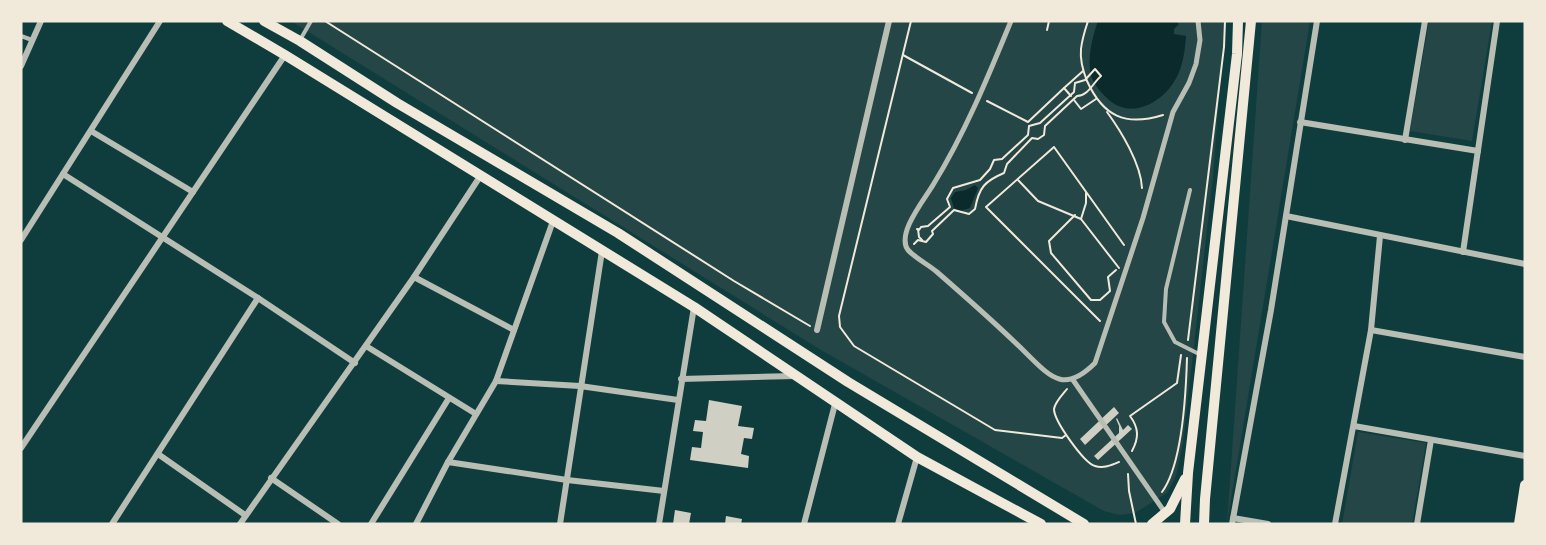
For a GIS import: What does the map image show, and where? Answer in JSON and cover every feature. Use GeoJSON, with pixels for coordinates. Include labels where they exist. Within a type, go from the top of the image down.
{"type":"FeatureCollection","features":[{"type":"Feature","properties":{"kind":"main road"},"geometry":{"type":"LineString","coordinates":[[227,21],[694,307],[916,457],[1041,524]]}},
{"type":"Feature","properties":{"kind":"main road"},"geometry":{"type":"LineString","coordinates":[[264,21],[300,41],[397,103],[618,233],[848,382],[1084,524]]}},
{"type":"Feature","properties":{"kind":"main road"},"geometry":{"type":"LineString","coordinates":[[1185,524],[1188,473],[1237,54],[1238,21]]}},
{"type":"Feature","properties":{"kind":"main road"},"geometry":{"type":"LineString","coordinates":[[1204,524],[1251,21]]}},
{"type":"Feature","properties":{"kind":"main road"},"geometry":{"type":"LineString","coordinates":[[525,203],[536,184]]}},
{"type":"Feature","properties":{"kind":"main road"},"geometry":{"type":"LineString","coordinates":[[1152,524],[1166,514],[1188,473]]}},
{"type":"Feature","properties":{"kind":"main road"},"geometry":{"type":"LineString","coordinates":[[1519,524],[1525,484]]}},
{"type":"Feature","properties":{"kind":"main road"},"geometry":{"type":"LineString","coordinates":[[1205,499],[1211,524]]}},
{"type":"Feature","properties":{"kind":"street"},"geometry":{"type":"LineString","coordinates":[[21,66],[40,21]]}},
{"type":"Feature","properties":{"kind":"street"},"geometry":{"type":"LineString","coordinates":[[21,240],[160,21]]}},
{"type":"Feature","properties":{"kind":"street"},"geometry":{"type":"LineString","coordinates":[[817,330],[889,21]]}},
{"type":"Feature","properties":{"kind":"street"},"geometry":{"type":"LineString","coordinates":[[1011,21],[980,98],[904,238],[908,249],[927,263],[1043,370],[1054,378],[1073,380],[1083,375],[1095,363],[1131,254],[1173,112],[1189,83],[1196,64],[1200,40],[1198,21]]}},
{"type":"Feature","properties":{"kind":"street"},"geometry":{"type":"LineString","coordinates":[[1268,524],[1232,521],[1269,322],[1317,21]]}},
{"type":"Feature","properties":{"kind":"street"},"geometry":{"type":"LineString","coordinates":[[1405,140],[1425,21]]}},
{"type":"Feature","properties":{"kind":"street"},"geometry":{"type":"LineString","coordinates":[[1463,252],[1497,21]]}},
{"type":"Feature","properties":{"kind":"street"},"geometry":{"type":"LineString","coordinates":[[21,448],[285,55]]}},
{"type":"Feature","properties":{"kind":"street"},"geometry":{"type":"LineString","coordinates":[[1300,122],[1478,152]]}},
{"type":"Feature","properties":{"kind":"street"},"geometry":{"type":"LineString","coordinates":[[91,131],[193,192]]}},
{"type":"Feature","properties":{"kind":"street"},"geometry":{"type":"LineString","coordinates":[[63,174],[258,298],[355,363]]}},
{"type":"Feature","properties":{"kind":"street"},"geometry":{"type":"LineString","coordinates":[[240,524],[355,363],[481,175]]}},
{"type":"Feature","properties":{"kind":"street"},"geometry":{"type":"LineString","coordinates":[[1286,216],[1525,264]]}},
{"type":"Feature","properties":{"kind":"street"},"geometry":{"type":"LineString","coordinates":[[416,524],[448,462],[496,381],[553,221]]}},
{"type":"Feature","properties":{"kind":"street"},"geometry":{"type":"LineString","coordinates":[[1335,524],[1371,330],[1380,236]]}},
{"type":"Feature","properties":{"kind":"street"},"geometry":{"type":"LineString","coordinates":[[560,524],[602,250]]}},
{"type":"Feature","properties":{"kind":"street"},"geometry":{"type":"LineString","coordinates":[[414,277],[514,330]]}},
{"type":"Feature","properties":{"kind":"street"},"geometry":{"type":"LineString","coordinates":[[112,524],[258,298]]}},
{"type":"Feature","properties":{"kind":"street"},"geometry":{"type":"LineString","coordinates":[[659,524],[694,307]]}},
{"type":"Feature","properties":{"kind":"street"},"geometry":{"type":"LineString","coordinates":[[1371,330],[1525,357]]}},
{"type":"Feature","properties":{"kind":"street"},"geometry":{"type":"LineString","coordinates":[[366,346],[476,414]]}},
{"type":"Feature","properties":{"kind":"street"},"geometry":{"type":"LineString","coordinates":[[681,379],[795,376]]}},
{"type":"Feature","properties":{"kind":"street"},"geometry":{"type":"LineString","coordinates":[[1073,380],[1166,514]]}},
{"type":"Feature","properties":{"kind":"street"},"geometry":{"type":"LineString","coordinates":[[496,381],[580,386],[678,400]]}},
{"type":"Feature","properties":{"kind":"street"},"geometry":{"type":"LineString","coordinates":[[371,524],[449,398]]}},
{"type":"Feature","properties":{"kind":"street"},"geometry":{"type":"LineString","coordinates":[[804,524],[835,404]]}},
{"type":"Feature","properties":{"kind":"street"},"geometry":{"type":"LineString","coordinates":[[1354,426],[1525,456]]}},
{"type":"Feature","properties":{"kind":"street"},"geometry":{"type":"LineString","coordinates":[[1417,524],[1431,440]]}},
{"type":"Feature","properties":{"kind":"street"},"geometry":{"type":"LineString","coordinates":[[158,454],[245,515]]}},
{"type":"Feature","properties":{"kind":"street"},"geometry":{"type":"LineString","coordinates":[[898,524],[916,457]]}},
{"type":"Feature","properties":{"kind":"street"},"geometry":{"type":"LineString","coordinates":[[448,462],[567,480],[664,491]]}},
{"type":"Feature","properties":{"kind":"street"},"geometry":{"type":"LineString","coordinates":[[271,478],[338,524]]}},
{"type":"Feature","properties":{"kind":"lane"},"geometry":{"type":"LineString","coordinates":[[300,41],[311,21]]}},
{"type":"Feature","properties":{"kind":"lane"},"geometry":{"type":"LineString","coordinates":[[21,36],[32,40]]}},
{"type":"Feature","properties":{"kind":"lane"},"geometry":{"type":"LineString","coordinates":[[1190,190],[1166,290],[1164,322],[1175,342],[1201,356]]}},
{"type":"Feature","properties":{"kind":"path"},"geometry":{"type":"LineString","coordinates":[[325,21],[734,281],[817,330]]}},
{"type":"Feature","properties":{"kind":"path"},"geometry":{"type":"LineString","coordinates":[[910,21],[839,316],[840,327],[854,346],[995,430],[1062,438],[1066,435]]}},
{"type":"Feature","properties":{"kind":"path"},"geometry":{"type":"LineString","coordinates":[[1047,30],[1049,21]]}},
{"type":"Feature","properties":{"kind":"path"},"geometry":{"type":"LineString","coordinates":[[1088,21],[1081,50],[1083,71],[1096,99],[1116,124],[1133,157],[1142,182],[1142,191]]}},
{"type":"Feature","properties":{"kind":"path"},"geometry":{"type":"LineString","coordinates":[[1073,380],[1054,406],[1054,412],[1066,435],[1088,462],[1095,466],[1111,465],[1132,452],[1137,441],[1138,430],[1130,416],[1177,383],[1185,347],[1224,47],[1225,21]]}},
{"type":"Feature","properties":{"kind":"path"},"geometry":{"type":"LineString","coordinates":[[903,55],[1028,122],[1083,71]]}},
{"type":"Feature","properties":{"kind":"path"},"geometry":{"type":"LineString","coordinates":[[908,249],[918,240],[926,242],[930,239],[932,231],[954,210],[969,214],[975,209],[978,194],[983,186],[1004,172],[1007,164],[1032,138],[1038,139],[1044,135],[1045,126],[1074,100],[1088,93],[1088,89],[1101,76],[1095,69],[1085,80],[1075,83],[1071,96],[1040,123],[1029,126],[1028,135],[1002,159],[994,160],[990,169],[980,180],[953,188],[947,199],[950,207],[928,226],[918,229]]}},
{"type":"Feature","properties":{"kind":"path"},"geometry":{"type":"LineString","coordinates":[[1064,88],[1071,96]]}},
{"type":"Feature","properties":{"kind":"path"},"geometry":{"type":"LineString","coordinates":[[1074,100],[1082,109],[1096,99]]}},
{"type":"Feature","properties":{"kind":"path"},"geometry":{"type":"LineString","coordinates":[[1106,110],[1127,120],[1151,119],[1173,112]]}},
{"type":"Feature","properties":{"kind":"path"},"geometry":{"type":"LineString","coordinates":[[1106,328],[986,207],[1054,147],[1131,254]]}},
{"type":"Feature","properties":{"kind":"path"},"geometry":{"type":"LineString","coordinates":[[1018,179],[1038,201],[1081,219],[1124,275]]}},
{"type":"Feature","properties":{"kind":"path"},"geometry":{"type":"LineString","coordinates":[[1081,219],[1086,203],[1086,191]]}},
{"type":"Feature","properties":{"kind":"path"},"geometry":{"type":"LineString","coordinates":[[1075,216],[1049,241],[1051,253],[1091,300],[1100,300],[1110,291],[1108,277],[1119,268]]}},
{"type":"Feature","properties":{"kind":"path"},"geometry":{"type":"LineString","coordinates":[[911,222],[918,229],[922,240]]}},
{"type":"Feature","properties":{"kind":"path"},"geometry":{"type":"LineString","coordinates":[[1155,498],[1163,491],[1171,478],[1178,445],[1186,379],[1185,347]]}},
{"type":"Feature","properties":{"kind":"path"},"geometry":{"type":"LineString","coordinates":[[1126,456],[1129,491],[1136,524]]}},
{"type":"Feature","properties":{"kind":"shaded area"},"geometry":{"type":"Polygon","coordinates":[[[291,21],[1225,21],[1213,176],[1183,443],[1176,476],[1167,493],[1135,513],[1119,515],[1104,511],[821,350],[291,21]]]}},
{"type":"Feature","properties":{"kind":"shaded area"},"geometry":{"type":"Polygon","coordinates":[[[1098,21],[1176,21],[1179,24],[1174,29],[1174,34],[1186,36],[1182,63],[1174,82],[1160,98],[1150,104],[1130,109],[1120,107],[1110,101],[1099,90],[1091,76],[1090,62],[1092,41],[1098,21]]]}},
{"type":"Feature","properties":{"kind":"shaded area"},"geometry":{"type":"Polygon","coordinates":[[[1262,21],[1310,21],[1227,524],[1262,21]]]}},
{"type":"Feature","properties":{"kind":"shaded area"},"geometry":{"type":"Polygon","coordinates":[[[1429,21],[1492,21],[1472,141],[1410,131],[1429,21]]]}},
{"type":"Feature","properties":{"kind":"shaded area"},"geometry":{"type":"Polygon","coordinates":[[[975,185],[978,188],[970,208],[960,211],[954,208],[951,198],[955,192],[975,185]]]}},
{"type":"Feature","properties":{"kind":"shaded area"},"geometry":{"type":"Polygon","coordinates":[[[1358,432],[1426,443],[1412,524],[1342,524],[1358,432]]]}},
{"type":"Feature","properties":{"kind":"building"},"geometry":{"type":"Polygon","coordinates":[[[709,400],[742,406],[738,426],[754,428],[752,439],[744,438],[741,454],[749,456],[748,468],[690,460],[692,447],[701,448],[703,432],[693,431],[695,420],[706,421],[709,400]]]}},
{"type":"Feature","properties":{"kind":"building"},"geometry":{"type":"Polygon","coordinates":[[[1114,407],[1119,413],[1085,445],[1080,439],[1114,407]]]}},
{"type":"Feature","properties":{"kind":"building"},"geometry":{"type":"Polygon","coordinates":[[[1117,418],[1123,430],[1128,425],[1132,429],[1098,460],[1094,456],[1119,433],[1117,418]]]}},
{"type":"Feature","properties":{"kind":"building"},"geometry":{"type":"Polygon","coordinates":[[[675,510],[691,513],[689,524],[673,524],[675,510]]]}},
{"type":"Feature","properties":{"kind":"building"},"geometry":{"type":"Polygon","coordinates":[[[726,516],[742,519],[741,524],[725,524],[726,516]]]}}]}
